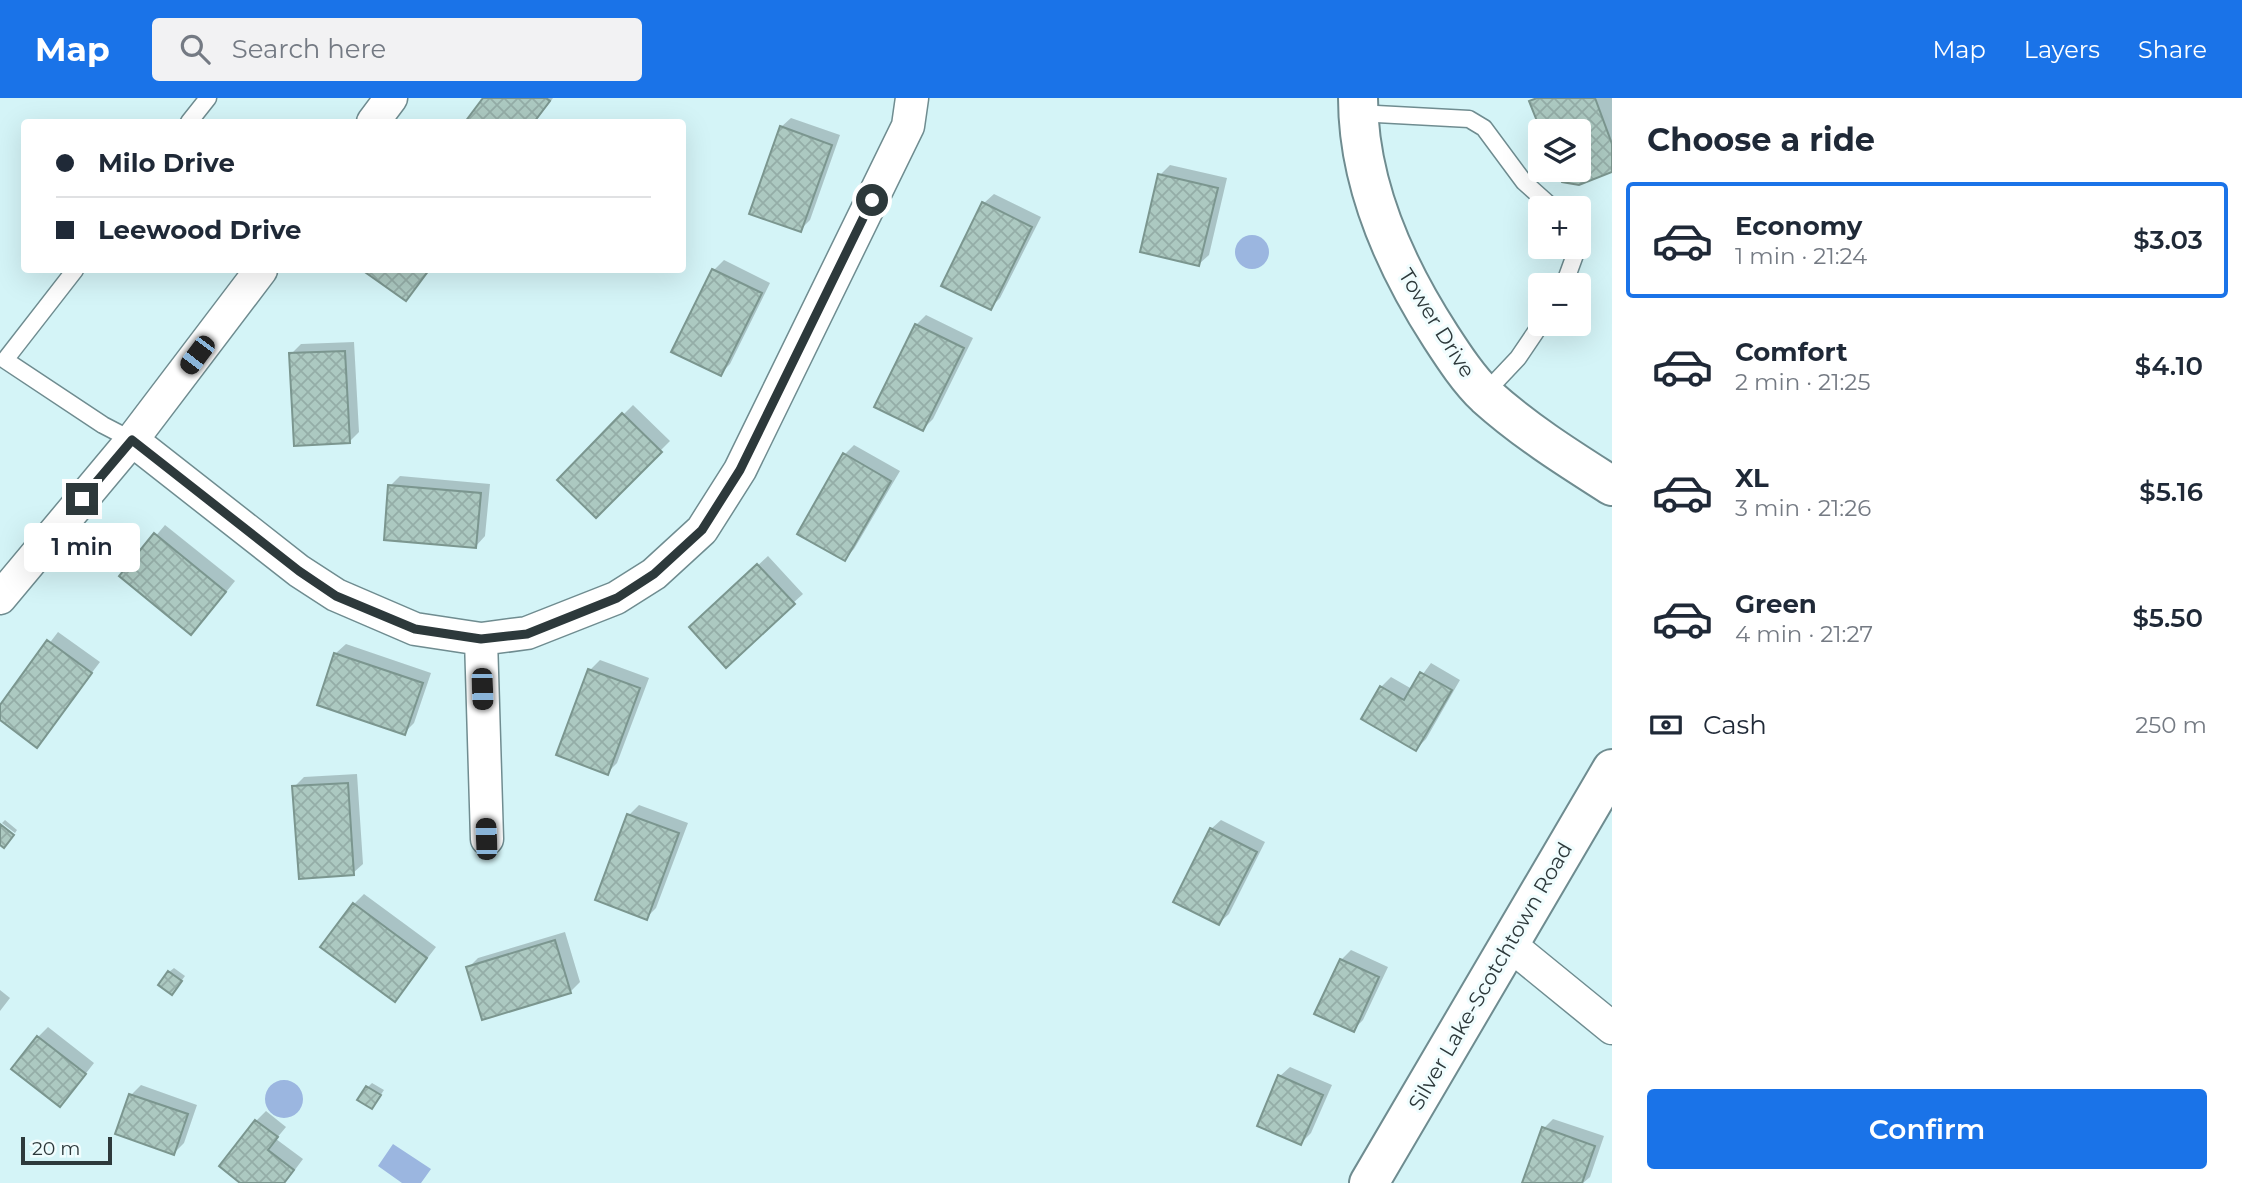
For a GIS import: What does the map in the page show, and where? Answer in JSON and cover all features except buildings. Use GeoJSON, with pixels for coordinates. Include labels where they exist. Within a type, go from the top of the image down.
{"type":"FeatureCollection","features":[{"type":"Feature","properties":{"kind":"street"},"geometry":{"type":"LineString","coordinates":[[375,119],[391,98]]}},
{"type":"Feature","properties":{"kind":"street"},"geometry":{"type":"LineString","coordinates":[[132,440],[299,571],[336,596],[415,629],[481,639],[527,634],[617,598],[654,574],[702,530],[740,470],[908,126],[912,98]]}},
{"type":"Feature","properties":{"kind":"street","name":"Tower Drive"},"geometry":{"type":"LineString","coordinates":[[1358,106],[1368,182],[1407,284],[1453,355],[1484,394],[1534,436],[1612,486]]}},
{"type":"Feature","properties":{"kind":"street"},"geometry":{"type":"LineString","coordinates":[[0,598],[132,440],[259,273]]}},
{"type":"Feature","properties":{"kind":"street"},"geometry":{"type":"LineString","coordinates":[[481,639],[486,839]]}},
{"type":"Feature","properties":{"kind":"street","name":"Silver Lake-Scotchtown Road"},"geometry":{"type":"LineString","coordinates":[[1369,1183],[1612,769]]}},
{"type":"Feature","properties":{"kind":"street"},"geometry":{"type":"LineString","coordinates":[[1508,944],[1612,1028]]}},
{"type":"Feature","properties":{"kind":"lane"},"geometry":{"type":"LineString","coordinates":[[191,119],[208,98]]}},
{"type":"Feature","properties":{"kind":"lane"},"geometry":{"type":"LineString","coordinates":[[1358,106],[1469,119],[1484,128],[1524,182],[1540,196]]}},
{"type":"Feature","properties":{"kind":"lane"},"geometry":{"type":"LineString","coordinates":[[73,273],[5,360],[103,425],[132,440]]}},
{"type":"Feature","properties":{"kind":"lane"},"geometry":{"type":"LineString","coordinates":[[1484,394],[1518,358],[1533,336]]}},
{"type":"Feature","properties":{"kind":"water"},"geometry":{"type":"Polygon","coordinates":[[[1252,235],[1264,240],[1269,252],[1264,264],[1252,269],[1240,264],[1235,252],[1240,240],[1252,235]]]}},
{"type":"Feature","properties":{"kind":"water"},"geometry":{"type":"Polygon","coordinates":[[[284,1080],[298,1085],[303,1099],[298,1113],[284,1118],[270,1113],[265,1099],[270,1085],[284,1080]]]}},
{"type":"Feature","properties":{"kind":"water"},"geometry":{"type":"Polygon","coordinates":[[[393,1144],[431,1169],[421,1183],[402,1183],[378,1166],[393,1144]]]}},
{"type":"Feature","properties":{"kind":"route"},"geometry":{"type":"LineString","coordinates":[[82,499],[132,440],[299,571],[336,596],[415,629],[481,639],[527,634],[617,598],[654,574],[702,530],[740,470],[872,200]]}}]}
